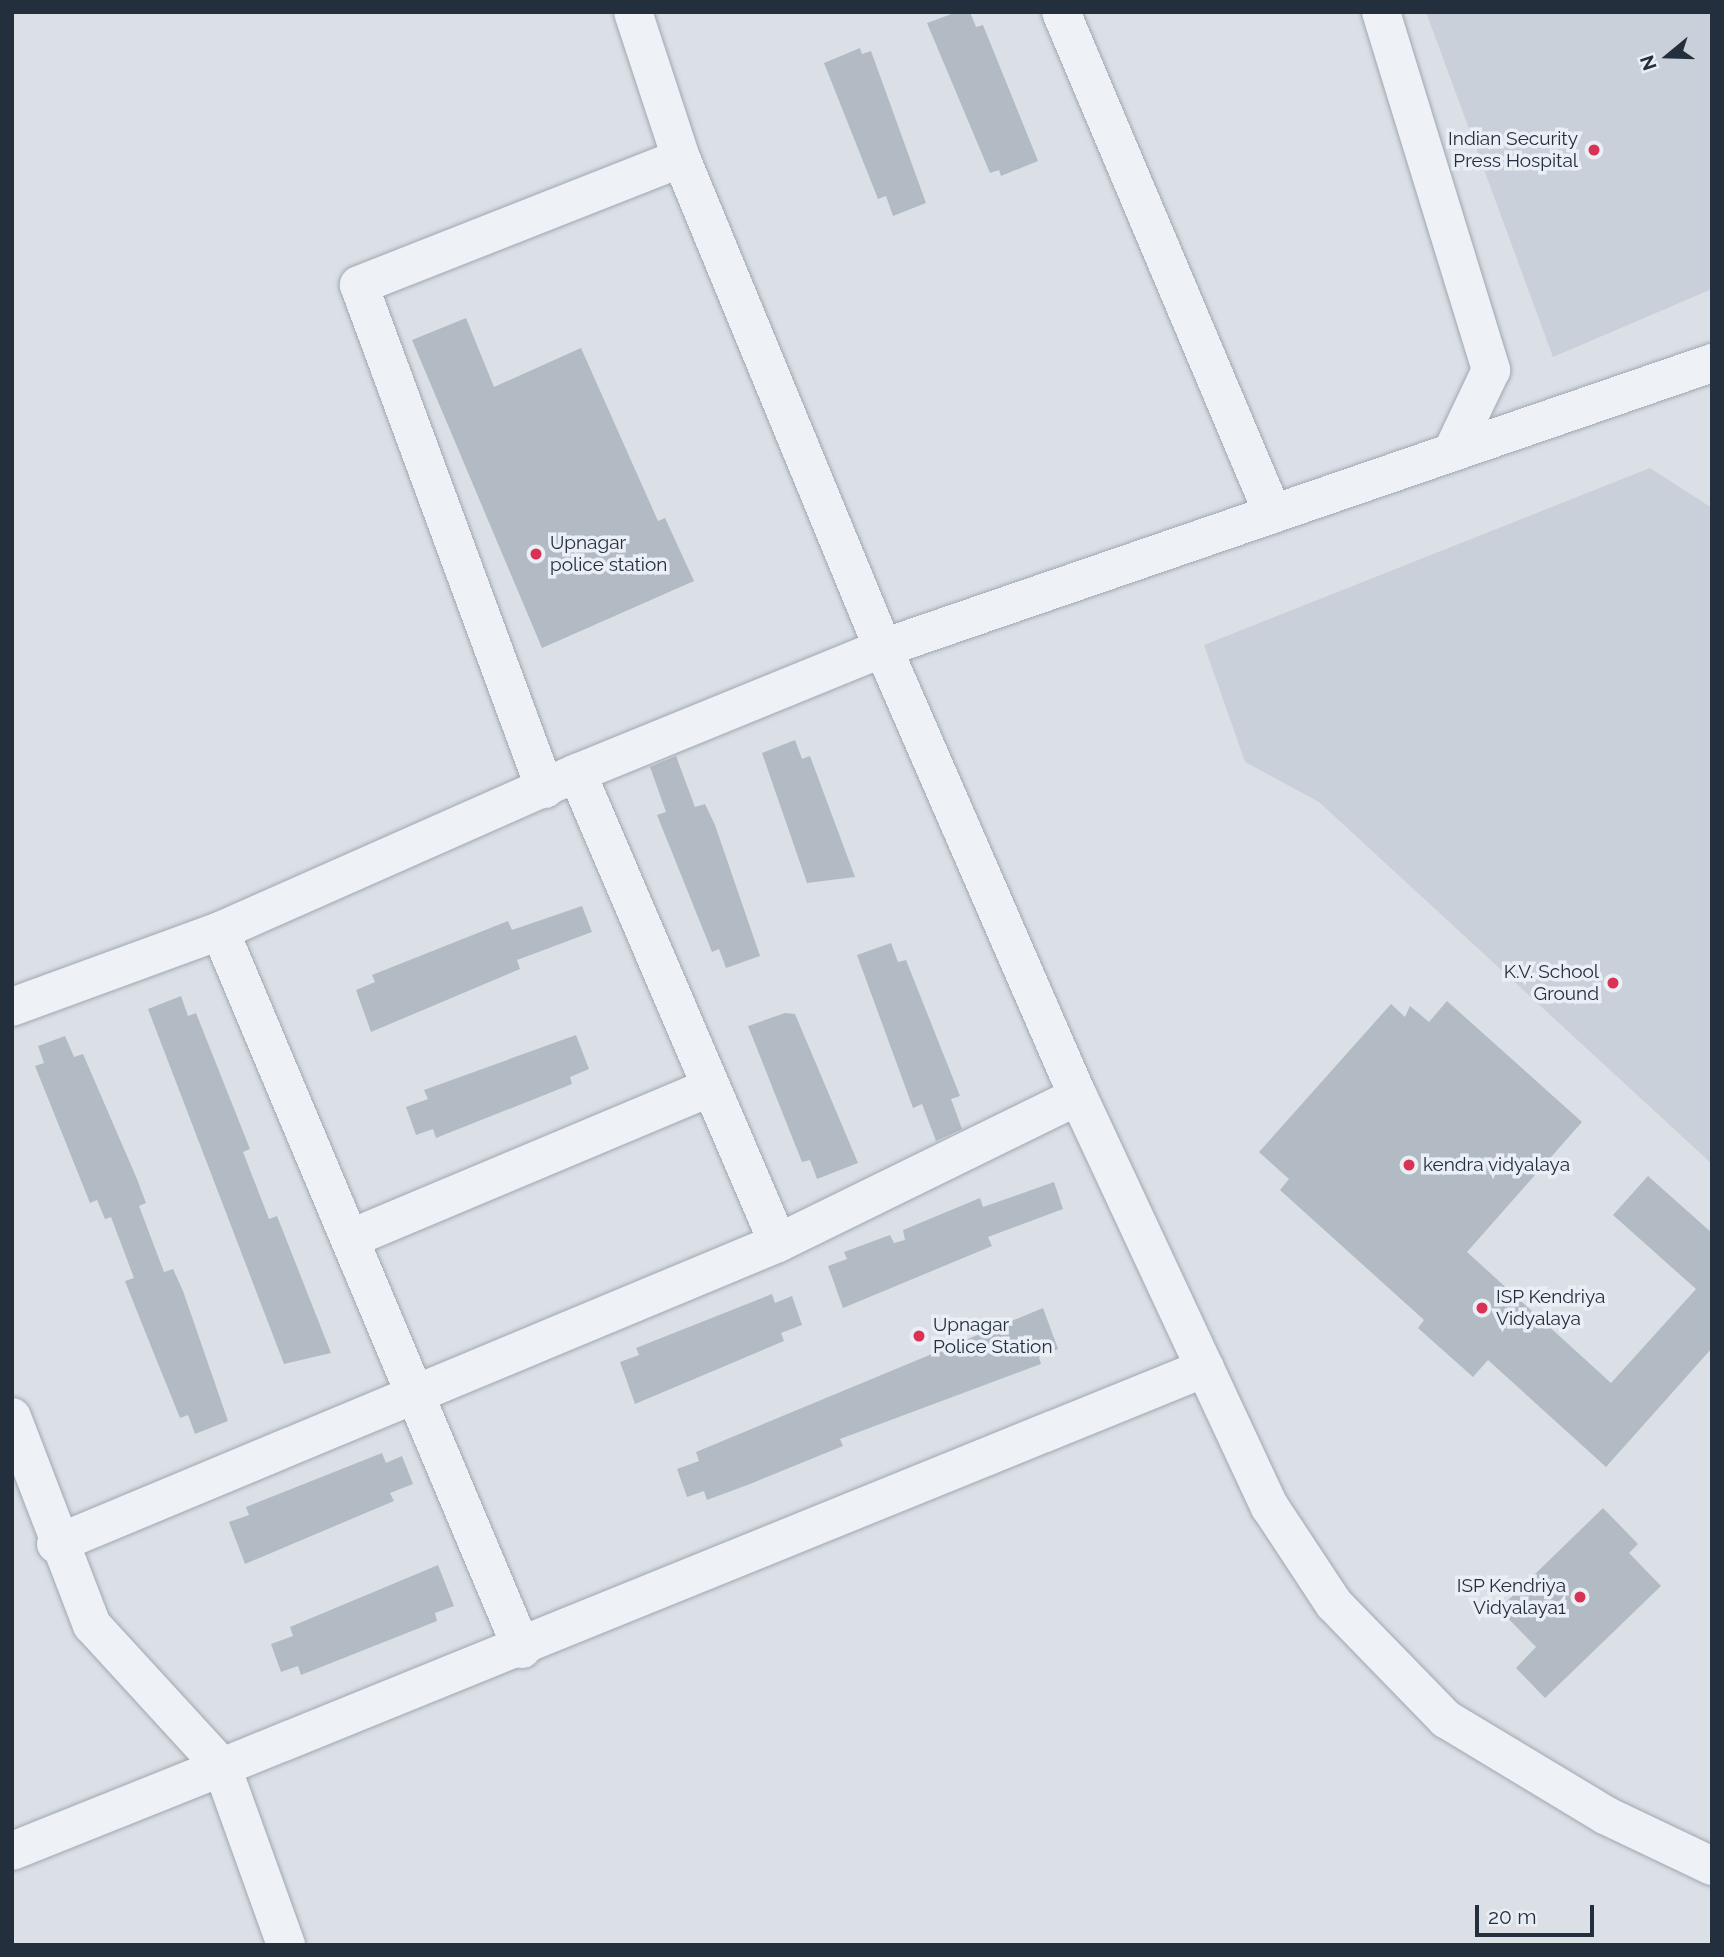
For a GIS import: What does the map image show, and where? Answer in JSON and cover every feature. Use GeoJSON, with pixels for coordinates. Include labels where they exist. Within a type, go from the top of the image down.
{"type":"FeatureCollection","features":[{"type":"Feature","properties":{"kind":"street"},"geometry":{"type":"LineString","coordinates":[[633,12],[681,158],[883,648],[1078,1096],[1270,1507],[1334,1604],[1446,1719],[1605,1815],[1712,1866]]}},
{"type":"Feature","properties":{"kind":"street"},"geometry":{"type":"LineString","coordinates":[[1061,12],[1273,514]]}},
{"type":"Feature","properties":{"kind":"street"},"geometry":{"type":"LineString","coordinates":[[1381,12],[1491,370],[1452,453]]}},
{"type":"Feature","properties":{"kind":"street"},"geometry":{"type":"LineString","coordinates":[[681,158],[359,285],[561,781],[711,1087],[778,1242]]}},
{"type":"Feature","properties":{"kind":"street"},"geometry":{"type":"LineString","coordinates":[[12,1007],[220,931],[561,781],[883,648],[1712,363]]}},
{"type":"Feature","properties":{"kind":"street"},"geometry":{"type":"LineString","coordinates":[[220,931],[354,1237],[413,1392],[522,1649]]}},
{"type":"Feature","properties":{"kind":"street"},"geometry":{"type":"LineString","coordinates":[[354,1237],[711,1087]]}},
{"type":"Feature","properties":{"kind":"street"},"geometry":{"type":"LineString","coordinates":[[56,1544],[413,1392],[778,1242],[1078,1096]]}},
{"type":"Feature","properties":{"kind":"street"},"geometry":{"type":"LineString","coordinates":[[12,1851],[522,1649],[1205,1367]]}},
{"type":"Feature","properties":{"kind":"street"},"geometry":{"type":"LineString","coordinates":[[12,1417],[56,1544],[92,1625],[222,1767],[286,1945]]}},
{"type":"Feature","properties":{"kind":"shaded area","name":"Indian Security Press Hospital"},"geometry":{"type":"Polygon","coordinates":[[[1426,12],[1712,12],[1712,289],[1553,357],[1426,12]]]}},
{"type":"Feature","properties":{"kind":"shaded area","name":"K.V. School Ground"},"geometry":{"type":"Polygon","coordinates":[[[1650,468],[1712,508],[1712,1164],[1319,802],[1245,762],[1204,645],[1650,468]]]}},
{"type":"Feature","properties":{"kind":"building"},"geometry":{"type":"Polygon","coordinates":[[[957,12],[970,12],[976,27],[983,25],[1038,161],[1001,176],[999,170],[990,173],[927,23],[957,12]]]}},
{"type":"Feature","properties":{"kind":"building"},"geometry":{"type":"Polygon","coordinates":[[[860,48],[862,54],[871,51],[926,203],[893,216],[886,196],[878,199],[824,63],[860,48]]]}},
{"type":"Feature","properties":{"kind":"building"},"geometry":{"type":"Polygon","coordinates":[[[466,318],[494,387],[581,348],[658,521],[665,518],[694,581],[542,648],[412,340],[466,318]]]}},
{"type":"Feature","properties":{"kind":"building"},"geometry":{"type":"Polygon","coordinates":[[[795,740],[802,759],[810,756],[855,877],[807,883],[762,753],[795,740]]]}},
{"type":"Feature","properties":{"kind":"building"},"geometry":{"type":"Polygon","coordinates":[[[676,756],[695,807],[705,804],[715,825],[760,956],[726,968],[719,949],[712,952],[657,815],[666,812],[650,767],[676,756]]]}},
{"type":"Feature","properties":{"kind":"building"},"geometry":{"type":"Polygon","coordinates":[[[582,906],[592,932],[517,960],[520,969],[371,1032],[356,990],[375,982],[372,975],[508,921],[512,930],[582,906]]]}},
{"type":"Feature","properties":{"kind":"building"},"geometry":{"type":"Polygon","coordinates":[[[891,943],[898,962],[906,960],[960,1096],[951,1099],[962,1129],[936,1141],[922,1104],[913,1108],[857,955],[891,943]]]}},
{"type":"Feature","properties":{"kind":"building"},"geometry":{"type":"Polygon","coordinates":[[[181,996],[188,1016],[196,1013],[250,1149],[243,1152],[269,1219],[277,1216],[331,1353],[284,1364],[148,1009],[181,996]]]}},
{"type":"Feature","properties":{"kind":"building","name":"kendra vidyalaya"},"geometry":{"type":"Polygon","coordinates":[[[1447,1001],[1582,1122],[1467,1252],[1611,1383],[1696,1289],[1613,1215],[1648,1176],[1712,1233],[1712,1348],[1606,1467],[1488,1360],[1473,1377],[1418,1328],[1424,1320],[1280,1190],[1289,1179],[1259,1152],[1391,1004],[1405,1017],[1410,1006],[1429,1022],[1447,1001]]]}},
{"type":"Feature","properties":{"kind":"building"},"geometry":{"type":"Polygon","coordinates":[[[785,1013],[795,1014],[858,1163],[817,1179],[810,1160],[802,1162],[748,1026],[785,1013]]]}},
{"type":"Feature","properties":{"kind":"building"},"geometry":{"type":"Polygon","coordinates":[[[576,1035],[589,1069],[570,1077],[572,1084],[436,1138],[433,1129],[416,1135],[406,1107],[428,1099],[424,1090],[576,1035]]]}},
{"type":"Feature","properties":{"kind":"building"},"geometry":{"type":"Polygon","coordinates":[[[65,1036],[74,1057],[83,1054],[137,1179],[146,1203],[139,1206],[164,1272],[173,1269],[183,1291],[228,1421],[195,1434],[188,1415],[180,1418],[125,1281],[134,1278],[111,1217],[105,1219],[97,1200],[90,1203],[35,1066],[44,1063],[38,1046],[65,1036]]]}},
{"type":"Feature","properties":{"kind":"building"},"geometry":{"type":"Polygon","coordinates":[[[1054,1182],[1063,1209],[988,1237],[992,1246],[843,1308],[828,1266],[847,1259],[844,1252],[890,1235],[894,1243],[905,1240],[903,1230],[980,1198],[983,1207],[1054,1182]]]}},
{"type":"Feature","properties":{"kind":"building"},"geometry":{"type":"Polygon","coordinates":[[[772,1294],[775,1303],[792,1296],[802,1325],[781,1333],[784,1341],[635,1404],[620,1362],[639,1355],[636,1348],[772,1294]]]}},
{"type":"Feature","properties":{"kind":"building"},"geometry":{"type":"Polygon","coordinates":[[[1043,1308],[1058,1349],[1039,1357],[1041,1364],[840,1439],[843,1446],[750,1484],[707,1500],[704,1491],[687,1497],[677,1469],[699,1461],[696,1452],[1043,1308]]]}},
{"type":"Feature","properties":{"kind":"building"},"geometry":{"type":"Polygon","coordinates":[[[382,1453],[386,1463],[402,1456],[413,1484],[390,1493],[394,1501],[245,1564],[229,1522],[249,1515],[246,1507],[382,1453]]]}},
{"type":"Feature","properties":{"kind":"building","name":"ISP Kendriya Vidyalaya1"},"geometry":{"type":"Polygon","coordinates":[[[1603,1508],[1638,1544],[1629,1553],[1661,1586],[1545,1698],[1516,1668],[1536,1647],[1499,1609],[1603,1508]]]}},
{"type":"Feature","properties":{"kind":"building"},"geometry":{"type":"Polygon","coordinates":[[[438,1565],[454,1606],[435,1613],[437,1621],[301,1675],[298,1666],[281,1672],[271,1644],[293,1636],[290,1627],[438,1565]]]}},
{"type":"Feature","properties":{"kind":"place","name":"Indian Security Press Hospital"},"geometry":{"type":"Point","coordinates":[1594,150]}},
{"type":"Feature","properties":{"kind":"place","name":"Upnagar police station"},"geometry":{"type":"Point","coordinates":[536,554]}},
{"type":"Feature","properties":{"kind":"place","name":"K.V. School Ground"},"geometry":{"type":"Point","coordinates":[1613,983]}},
{"type":"Feature","properties":{"kind":"place","name":"kendra vidyalaya"},"geometry":{"type":"Point","coordinates":[1409,1165]}},
{"type":"Feature","properties":{"kind":"place","name":"ISP Kendriya Vidyalaya"},"geometry":{"type":"Point","coordinates":[1482,1308]}},
{"type":"Feature","properties":{"kind":"place","name":"Upnagar Police Station"},"geometry":{"type":"Point","coordinates":[919,1336]}},
{"type":"Feature","properties":{"kind":"place","name":"ISP Kendriya Vidyalaya1"},"geometry":{"type":"Point","coordinates":[1580,1597]}}]}
